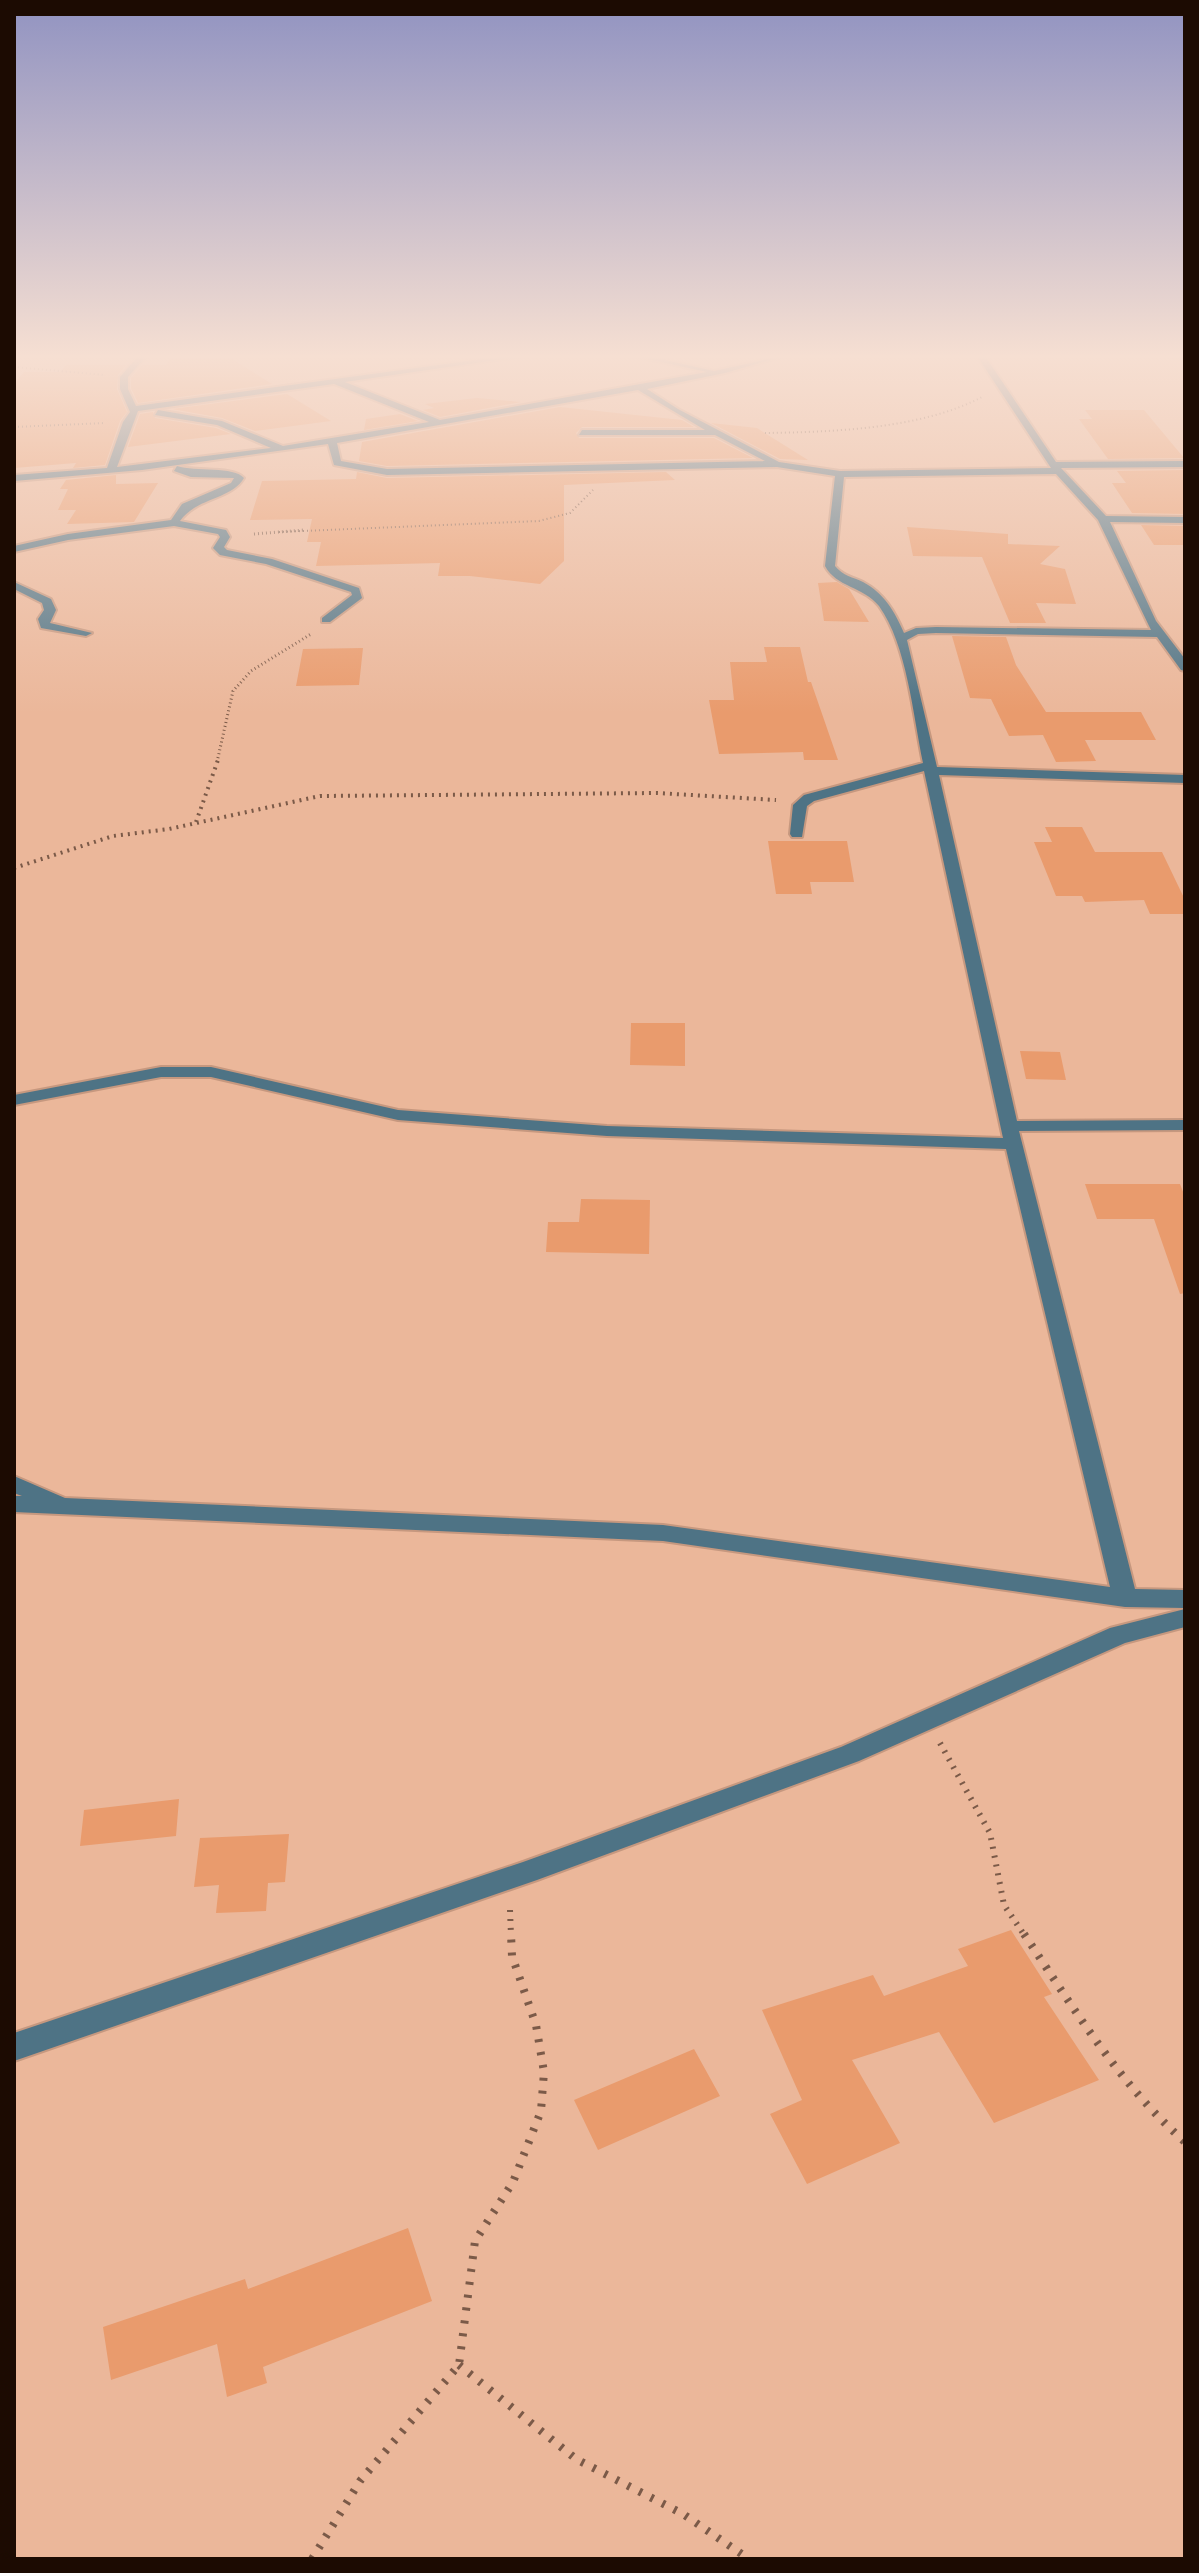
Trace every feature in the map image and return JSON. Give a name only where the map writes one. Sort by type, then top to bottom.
[{"type":"street","points":[[14,478],[74,473]]},
{"type":"street","points":[[174,523],[186,506],[235,485],[239,478],[235,474],[187,473]]},
{"type":"street","points":[[834,473],[873,473]]},
{"type":"street","points":[[1061,473],[1103,519],[1151,622],[1185,667]]},
{"type":"street","points":[[840,474],[838,512],[828,564],[834,574],[863,586],[886,606],[900,639],[1011,1135],[1125,1598]]},
{"type":"street","points":[[1103,519],[1185,520]]},
{"type":"street","points":[[14,549],[68,537],[174,523],[225,534],[218,548],[224,553],[268,561],[355,590],[358,596],[326,620]]},
{"type":"street","points":[[14,585],[47,601],[50,610],[44,619],[45,626],[86,633]]},
{"type":"street","points":[[900,639],[916,631],[936,630],[1160,634]]},
{"type":"street","points":[[797,834],[800,805],[809,798],[929,768],[1185,779]]},
{"type":"street","points":[[14,1100],[161,1072],[211,1072],[274,1084],[398,1115],[607,1131],[1011,1135],[1185,1125]]},
{"type":"street","points":[[14,1484],[66,1505]]},
{"type":"street","points":[[14,1504],[663,1533],[1125,1598],[1185,1599]]},
{"type":"street","points":[[14,2047],[527,1872],[850,1754],[1119,1635],[1185,1618]]},
{"type":"path","points":[[225,534],[539,521],[570,513],[591,495],[600,480],[596,473]]},
{"type":"path","points":[[196,823],[214,777],[233,691],[251,671],[307,638],[326,620]]},
{"type":"path","points":[[14,868],[113,836],[196,823],[320,796],[592,793],[773,800],[809,798]]},
{"type":"path","points":[[928,1720],[990,1833],[1004,1905],[1102,2049],[1158,2118],[1185,2142]]},
{"type":"path","points":[[312,2559],[360,2481],[459,2365],[475,2241],[513,2182],[541,2111],[544,2072],[536,2025],[512,1956],[509,1911],[527,1872]]},
{"type":"path","points":[[459,2365],[576,2459],[683,2514],[749,2559]]},
{"type":"building","points":[[357,473],[387,478],[667,473],[675,480],[564,485],[564,561],[540,584],[470,576],[438,576],[440,563],[316,566],[321,542],[307,542],[312,519],[250,520],[262,481],[356,479]]},
{"type":"building","points":[[1119,473],[1185,473],[1185,514],[1132,513],[1112,483],[1126,483]]},
{"type":"building","points":[[116,475],[116,484],[158,483],[134,522],[67,524],[76,510],[58,510],[68,489],[60,489],[66,480]]},
{"type":"building","points":[[1141,525],[1185,526],[1185,545],[1154,545]]},
{"type":"building","points":[[907,527],[1008,534],[1008,544],[1060,546],[1040,564],[1065,569],[1076,604],[1036,603],[1046,623],[1010,623],[982,557],[913,556]]},
{"type":"building","points":[[837,582],[849,589],[869,622],[824,621],[818,583]]},
{"type":"building","points":[[952,636],[1006,637],[1016,665],[1046,712],[1141,712],[1156,740],[1085,740],[1096,761],[1056,762],[1043,735],[1009,736],[991,699],[970,698]]},
{"type":"building","points":[[764,647],[800,647],[808,682],[811,682],[838,760],[804,760],[803,752],[719,754],[709,700],[734,700],[730,662],[767,662]]},
{"type":"building","points":[[363,648],[359,685],[296,686],[303,649]]},
{"type":"building","points":[[1045,827],[1082,827],[1095,852],[1162,852],[1185,900],[1185,914],[1150,914],[1144,900],[1085,902],[1082,896],[1056,896],[1034,842],[1052,842]]},
{"type":"building","points":[[768,841],[847,841],[854,882],[810,882],[812,894],[776,894]]},
{"type":"building","points":[[631,1023],[685,1023],[685,1066],[630,1065]]},
{"type":"building","points":[[1020,1051],[1060,1052],[1066,1080],[1026,1079]]},
{"type":"building","points":[[1085,1184],[1180,1184],[1185,1197],[1185,1293],[1180,1294],[1154,1219],[1097,1219]]},
{"type":"building","points":[[581,1199],[650,1200],[649,1254],[546,1252],[548,1222],[579,1222]]},
{"type":"building","points":[[179,1799],[176,1836],[80,1846],[84,1810]]},
{"type":"building","points":[[289,1834],[285,1882],[268,1883],[266,1911],[216,1913],[219,1885],[194,1887],[200,1838]]},
{"type":"building","points":[[1011,1930],[1052,1994],[1044,1997],[1099,2080],[994,2123],[939,2032],[852,2060],[900,2143],[807,2184],[770,2114],[802,2100],[762,2010],[873,1975],[884,1996],[968,1966],[958,1949]]},
{"type":"building","points":[[694,2049],[720,2096],[598,2150],[574,2100]]},
{"type":"building","points":[[408,2228],[432,2301],[263,2367],[267,2383],[227,2397],[217,2344],[111,2380],[103,2327],[245,2279],[248,2289]]}]
